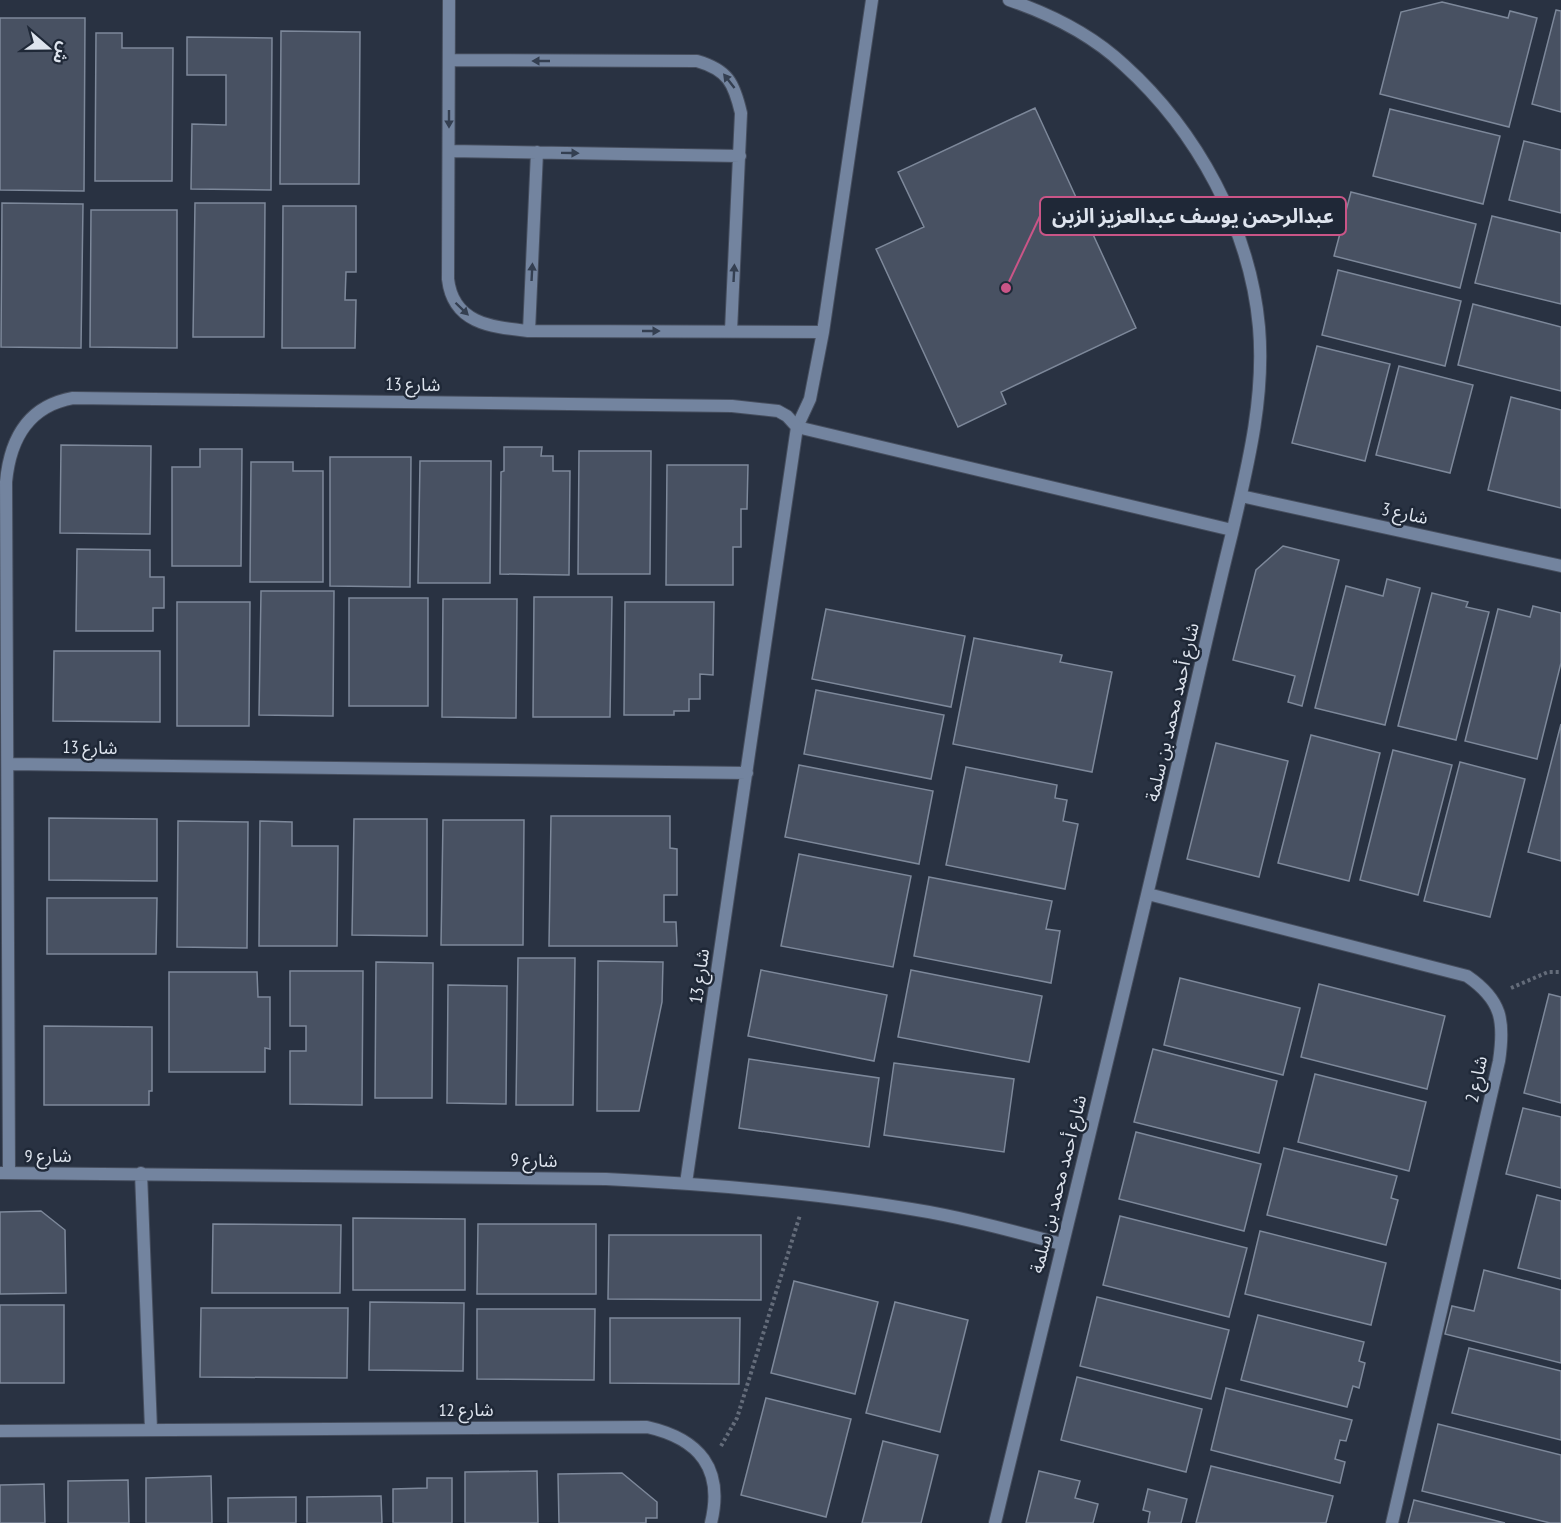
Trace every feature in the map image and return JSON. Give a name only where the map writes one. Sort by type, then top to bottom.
[{"type":"street","points":[[449,0],[450,294],[464,314],[477,321],[503,328],[529,331],[823,332]]},
{"type":"street","points":[[872,0],[823,332],[810,399],[797,427],[1232,530]]},
{"type":"street","name":"شارع أحمد محمد بن سلمة","points":[[995,1523],[1148,894],[1241,496],[1255,428],[1261,367],[1259,334],[1251,284],[1239,238],[1227,208],[1202,162],[1171,116],[1124,64],[1100,46],[1046,15],[1009,0]]},
{"type":"street","points":[[449,60],[697,61],[713,66],[733,84],[741,113],[730,331]]},
{"type":"street","points":[[449,151],[740,156]]},
{"type":"street","points":[[529,331],[537,152]]},
{"type":"street","name":"شارع 13","points":[[5,1173],[8,764],[6,482],[12,449],[24,427],[42,409],[57,401],[73,398],[732,406],[778,411],[787,416],[797,427],[686,1183]]},
{"type":"street","name":"شارع 3","points":[[1241,496],[1561,566]]},
{"type":"street","name":"شارع 13","points":[[8,764],[747,773]]},
{"type":"street","points":[[1148,894],[1450,970],[1467,976],[1491,996]]},
{"type":"street","name":"شارع 2","points":[[1392,1523],[1499,1061],[1502,1028],[1499,1012],[1491,996]]},
{"type":"street","name":"شارع 9","points":[[5,1173],[606,1179],[686,1183],[806,1195],[911,1209],[998,1227],[1062,1244]]},
{"type":"street","points":[[141,1173],[151,1429]]},
{"type":"street","name":"شارع 12","points":[[0,1431],[647,1426],[668,1432],[686,1441],[710,1468]]},
{"type":"street","points":[[710,1468],[715,1498],[711,1523]]},
{"type":"path","points":[[1491,996],[1548,972],[1561,972]]},
{"type":"path","points":[[710,1468],[737,1418],[806,1195]]},
{"type":"building","points":[[1442,2],[1508,18],[1510,11],[1537,18],[1509,127],[1380,94],[1401,12]]},
{"type":"building","points":[[1556,10],[1561,11],[1561,112],[1532,104]]},
{"type":"building","points":[[0,18],[85,18],[84,191],[0,190]]},
{"type":"building","points":[[281,31],[360,32],[359,184],[280,184]]},
{"type":"building","points":[[96,33],[122,33],[122,48],[173,48],[172,181],[95,181]]},
{"type":"building","points":[[187,37],[272,38],[271,190],[191,189],[192,124],[226,125],[226,75],[187,75]]},
{"type":"building","points":[[1035,108],[1136,328],[1001,392],[1006,404],[958,427],[876,249],[924,227],[898,172]]},
{"type":"building","points":[[1390,109],[1500,136],[1483,204],[1373,176]]},
{"type":"building","points":[[1524,141],[1561,150],[1561,213],[1509,200]]},
{"type":"building","points":[[1351,192],[1476,224],[1460,288],[1334,256]]},
{"type":"building","points":[[2,203],[83,204],[81,348],[1,347]]},
{"type":"building","points":[[195,203],[265,203],[264,337],[193,337]]},
{"type":"building","points":[[283,206],[356,206],[356,272],[346,272],[345,300],[356,300],[355,348],[282,348]]},
{"type":"building","points":[[91,210],[177,210],[177,348],[90,347]]},
{"type":"building","points":[[1492,216],[1561,233],[1561,304],[1475,283]]},
{"type":"building","points":[[1338,270],[1461,301],[1445,366],[1322,335]]},
{"type":"building","points":[[1473,304],[1561,327],[1561,391],[1458,365]]},
{"type":"building","points":[[1317,346],[1390,364],[1365,461],[1292,443]]},
{"type":"building","points":[[1399,366],[1473,385],[1450,473],[1376,455]]},
{"type":"building","points":[[1511,397],[1561,410],[1561,508],[1488,490]]},
{"type":"building","points":[[61,445],[151,446],[150,534],[60,533]]},
{"type":"building","points":[[504,447],[542,447],[541,456],[553,456],[553,471],[570,471],[569,575],[500,574],[501,472],[504,471]]},
{"type":"building","points":[[200,449],[242,449],[241,566],[172,566],[172,467],[200,467]]},
{"type":"building","points":[[579,451],[651,451],[650,574],[578,574]]},
{"type":"building","points":[[330,457],[411,457],[410,587],[330,586]]},
{"type":"building","points":[[420,461],[491,461],[490,583],[418,583]]},
{"type":"building","points":[[251,462],[293,462],[293,471],[323,471],[323,582],[250,582]]},
{"type":"building","points":[[667,465],[748,465],[747,509],[741,509],[741,547],[733,547],[733,585],[666,585]]},
{"type":"building","points":[[1283,546],[1339,560],[1302,706],[1288,702],[1295,676],[1233,660],[1256,570]]},
{"type":"building","points":[[77,549],[150,550],[150,577],[164,577],[164,608],[153,608],[153,631],[76,631]]},
{"type":"building","points":[[1387,579],[1420,588],[1385,725],[1315,708],[1346,586],[1383,596]]},
{"type":"building","points":[[261,591],[334,591],[333,716],[259,715]]},
{"type":"building","points":[[1432,593],[1468,602],[1466,607],[1489,612],[1456,740],[1398,726]]},
{"type":"building","points":[[534,597],[612,597],[610,717],[533,717]]},
{"type":"building","points":[[349,598],[428,598],[428,706],[349,706]]},
{"type":"building","points":[[443,599],[517,599],[516,718],[442,717]]},
{"type":"building","points":[[177,602],[250,602],[249,726],[177,726]]},
{"type":"building","points":[[625,602],[714,602],[713,675],[700,674],[700,699],[689,699],[689,711],[674,711],[674,715],[624,715]]},
{"type":"building","points":[[1533,606],[1561,613],[1561,663],[1537,759],[1465,741],[1498,609],[1530,617]]},
{"type":"building","points":[[826,609],[965,636],[951,707],[812,679]]},
{"type":"building","points":[[974,638],[1062,655],[1060,662],[1112,672],[1092,772],[953,744]]},
{"type":"building","points":[[54,651],[160,651],[160,722],[53,721]]},
{"type":"building","points":[[816,690],[944,715],[931,779],[804,754]]},
{"type":"building","points":[[1561,724],[1561,861],[1528,852]]},
{"type":"building","points":[[1311,735],[1380,753],[1349,881],[1278,863]]},
{"type":"building","points":[[1216,743],[1288,761],[1259,877],[1187,859]]},
{"type":"building","points":[[1393,750],[1452,765],[1418,895],[1360,880]]},
{"type":"building","points":[[1460,762],[1525,779],[1490,917],[1424,901]]},
{"type":"building","points":[[799,765],[933,791],[919,864],[785,837]]},
{"type":"building","points":[[966,767],[1057,785],[1055,798],[1067,800],[1063,821],[1078,824],[1065,889],[946,865]]},
{"type":"building","points":[[551,816],[670,816],[670,848],[677,849],[677,895],[664,895],[664,922],[676,922],[677,946],[549,946]]},
{"type":"building","points":[[49,818],[157,819],[157,881],[49,880]]},
{"type":"building","points":[[354,819],[427,819],[427,936],[352,935]]},
{"type":"building","points":[[443,820],[524,820],[523,945],[441,945]]},
{"type":"building","points":[[178,821],[248,822],[247,948],[177,947]]},
{"type":"building","points":[[260,821],[292,822],[292,846],[338,846],[337,946],[259,946]]},
{"type":"building","points":[[799,854],[911,876],[893,967],[781,946]]},
{"type":"building","points":[[929,877],[1052,901],[1046,929],[1060,931],[1051,983],[914,956]]},
{"type":"building","points":[[47,898],[157,898],[156,954],[47,954]]},
{"type":"building","points":[[518,958],[575,958],[573,1105],[516,1105]]},
{"type":"building","points":[[598,961],[663,962],[662,1002],[639,1111],[597,1111]]},
{"type":"building","points":[[376,962],[433,963],[432,1098],[375,1098]]},
{"type":"building","points":[[761,970],[887,995],[874,1061],[748,1036]]},
{"type":"building","points":[[911,970],[1042,996],[1029,1062],[898,1037]]},
{"type":"building","points":[[290,971],[363,971],[362,1105],[290,1104],[290,1051],[306,1051],[306,1026],[290,1026]]},
{"type":"building","points":[[169,972],[257,972],[258,997],[270,997],[270,1049],[265,1048],[265,1072],[169,1072]]},
{"type":"building","points":[[1180,978],[1300,1008],[1283,1075],[1164,1045]]},
{"type":"building","points":[[1319,984],[1445,1016],[1427,1089],[1301,1057]]},
{"type":"building","points":[[448,985],[507,986],[506,1104],[447,1103]]},
{"type":"building","points":[[1549,994],[1561,997],[1561,1103],[1524,1093]]},
{"type":"building","points":[[44,1026],[152,1027],[152,1091],[149,1091],[149,1105],[44,1105]]},
{"type":"building","points":[[1153,1049],[1277,1081],[1259,1153],[1134,1122]]},
{"type":"building","points":[[749,1059],[879,1078],[869,1147],[739,1128]]},
{"type":"building","points":[[894,1063],[1014,1079],[1004,1152],[884,1135]]},
{"type":"building","points":[[1315,1074],[1426,1102],[1409,1171],[1298,1142]]},
{"type":"building","points":[[1523,1108],[1561,1117],[1561,1188],[1506,1174]]},
{"type":"building","points":[[1136,1132],[1261,1164],[1244,1231],[1119,1199]]},
{"type":"building","points":[[1284,1148],[1397,1176],[1391,1198],[1398,1200],[1386,1245],[1267,1215]]},
{"type":"building","points":[[1537,1195],[1561,1201],[1561,1279],[1518,1268]]},
{"type":"building","points":[[41,1211],[65,1230],[66,1293],[0,1294],[0,1212]]},
{"type":"building","points":[[1120,1216],[1247,1248],[1229,1317],[1103,1285]]},
{"type":"building","points":[[353,1218],[465,1219],[465,1290],[353,1290]]},
{"type":"building","points":[[213,1224],[341,1225],[340,1293],[212,1293]]},
{"type":"building","points":[[478,1224],[596,1224],[596,1294],[477,1294]]},
{"type":"building","points":[[1260,1231],[1386,1263],[1371,1325],[1245,1294]]},
{"type":"building","points":[[609,1235],[761,1235],[761,1300],[608,1299]]},
{"type":"building","points":[[1484,1270],[1561,1290],[1561,1363],[1445,1334],[1452,1306],[1474,1311]]},
{"type":"building","points":[[794,1281],[878,1302],[855,1394],[771,1373]]},
{"type":"building","points":[[1097,1297],[1229,1330],[1211,1399],[1080,1366]]},
{"type":"building","points":[[370,1302],[464,1303],[463,1371],[369,1370]]},
{"type":"building","points":[[895,1302],[968,1320],[940,1432],[866,1413]]},
{"type":"building","points":[[0,1305],[64,1305],[64,1383],[0,1383]]},
{"type":"building","points":[[201,1308],[348,1308],[347,1378],[200,1377]]},
{"type":"building","points":[[477,1309],[595,1309],[594,1380],[477,1379]]},
{"type":"building","points":[[1258,1315],[1364,1342],[1359,1361],[1365,1363],[1359,1388],[1353,1386],[1347,1407],[1241,1380]]},
{"type":"building","points":[[610,1318],[740,1318],[739,1384],[610,1383]]},
{"type":"building","points":[[1469,1348],[1561,1371],[1561,1440],[1452,1413]]},
{"type":"building","points":[[1077,1377],[1202,1409],[1186,1472],[1061,1440]]},
{"type":"building","points":[[1226,1388],[1352,1420],[1346,1441],[1340,1440],[1335,1459],[1345,1462],[1340,1483],[1211,1450]]},
{"type":"building","points":[[766,1398],[851,1419],[826,1517],[741,1495]]},
{"type":"building","points":[[1438,1424],[1561,1455],[1561,1523],[1550,1523],[1422,1491]]},
{"type":"building","points":[[883,1441],[938,1455],[921,1523],[862,1523]]},
{"type":"building","points":[[1211,1466],[1333,1496],[1326,1523],[1196,1523]]},
{"type":"building","points":[[537,1471],[538,1523],[465,1523],[465,1472]]},
{"type":"building","points":[[1039,1471],[1080,1481],[1075,1498],[1098,1504],[1093,1523],[1026,1523]]},
{"type":"building","points":[[622,1473],[657,1502],[657,1518],[646,1518],[646,1523],[559,1523],[558,1474]]},
{"type":"building","points":[[211,1476],[212,1523],[146,1523],[146,1478]]},
{"type":"building","points":[[427,1478],[452,1478],[452,1523],[393,1523],[393,1489],[427,1488]]},
{"type":"building","points":[[128,1480],[129,1523],[68,1523],[68,1481]]},
{"type":"building","points":[[44,1484],[45,1523],[0,1523],[0,1485]]},
{"type":"building","points":[[1148,1489],[1187,1499],[1181,1523],[1148,1523],[1150,1512],[1143,1510]]},
{"type":"building","points":[[381,1496],[382,1523],[307,1523],[307,1497]]},
{"type":"building","points":[[296,1497],[296,1523],[228,1523],[228,1498]]},
{"type":"building","points":[[1414,1500],[1505,1523],[1408,1523]]},
{"type":"place","name":"عبدالرحمن يوسف عبدالعزيز الزبن","points":[[1006,288]]}]
